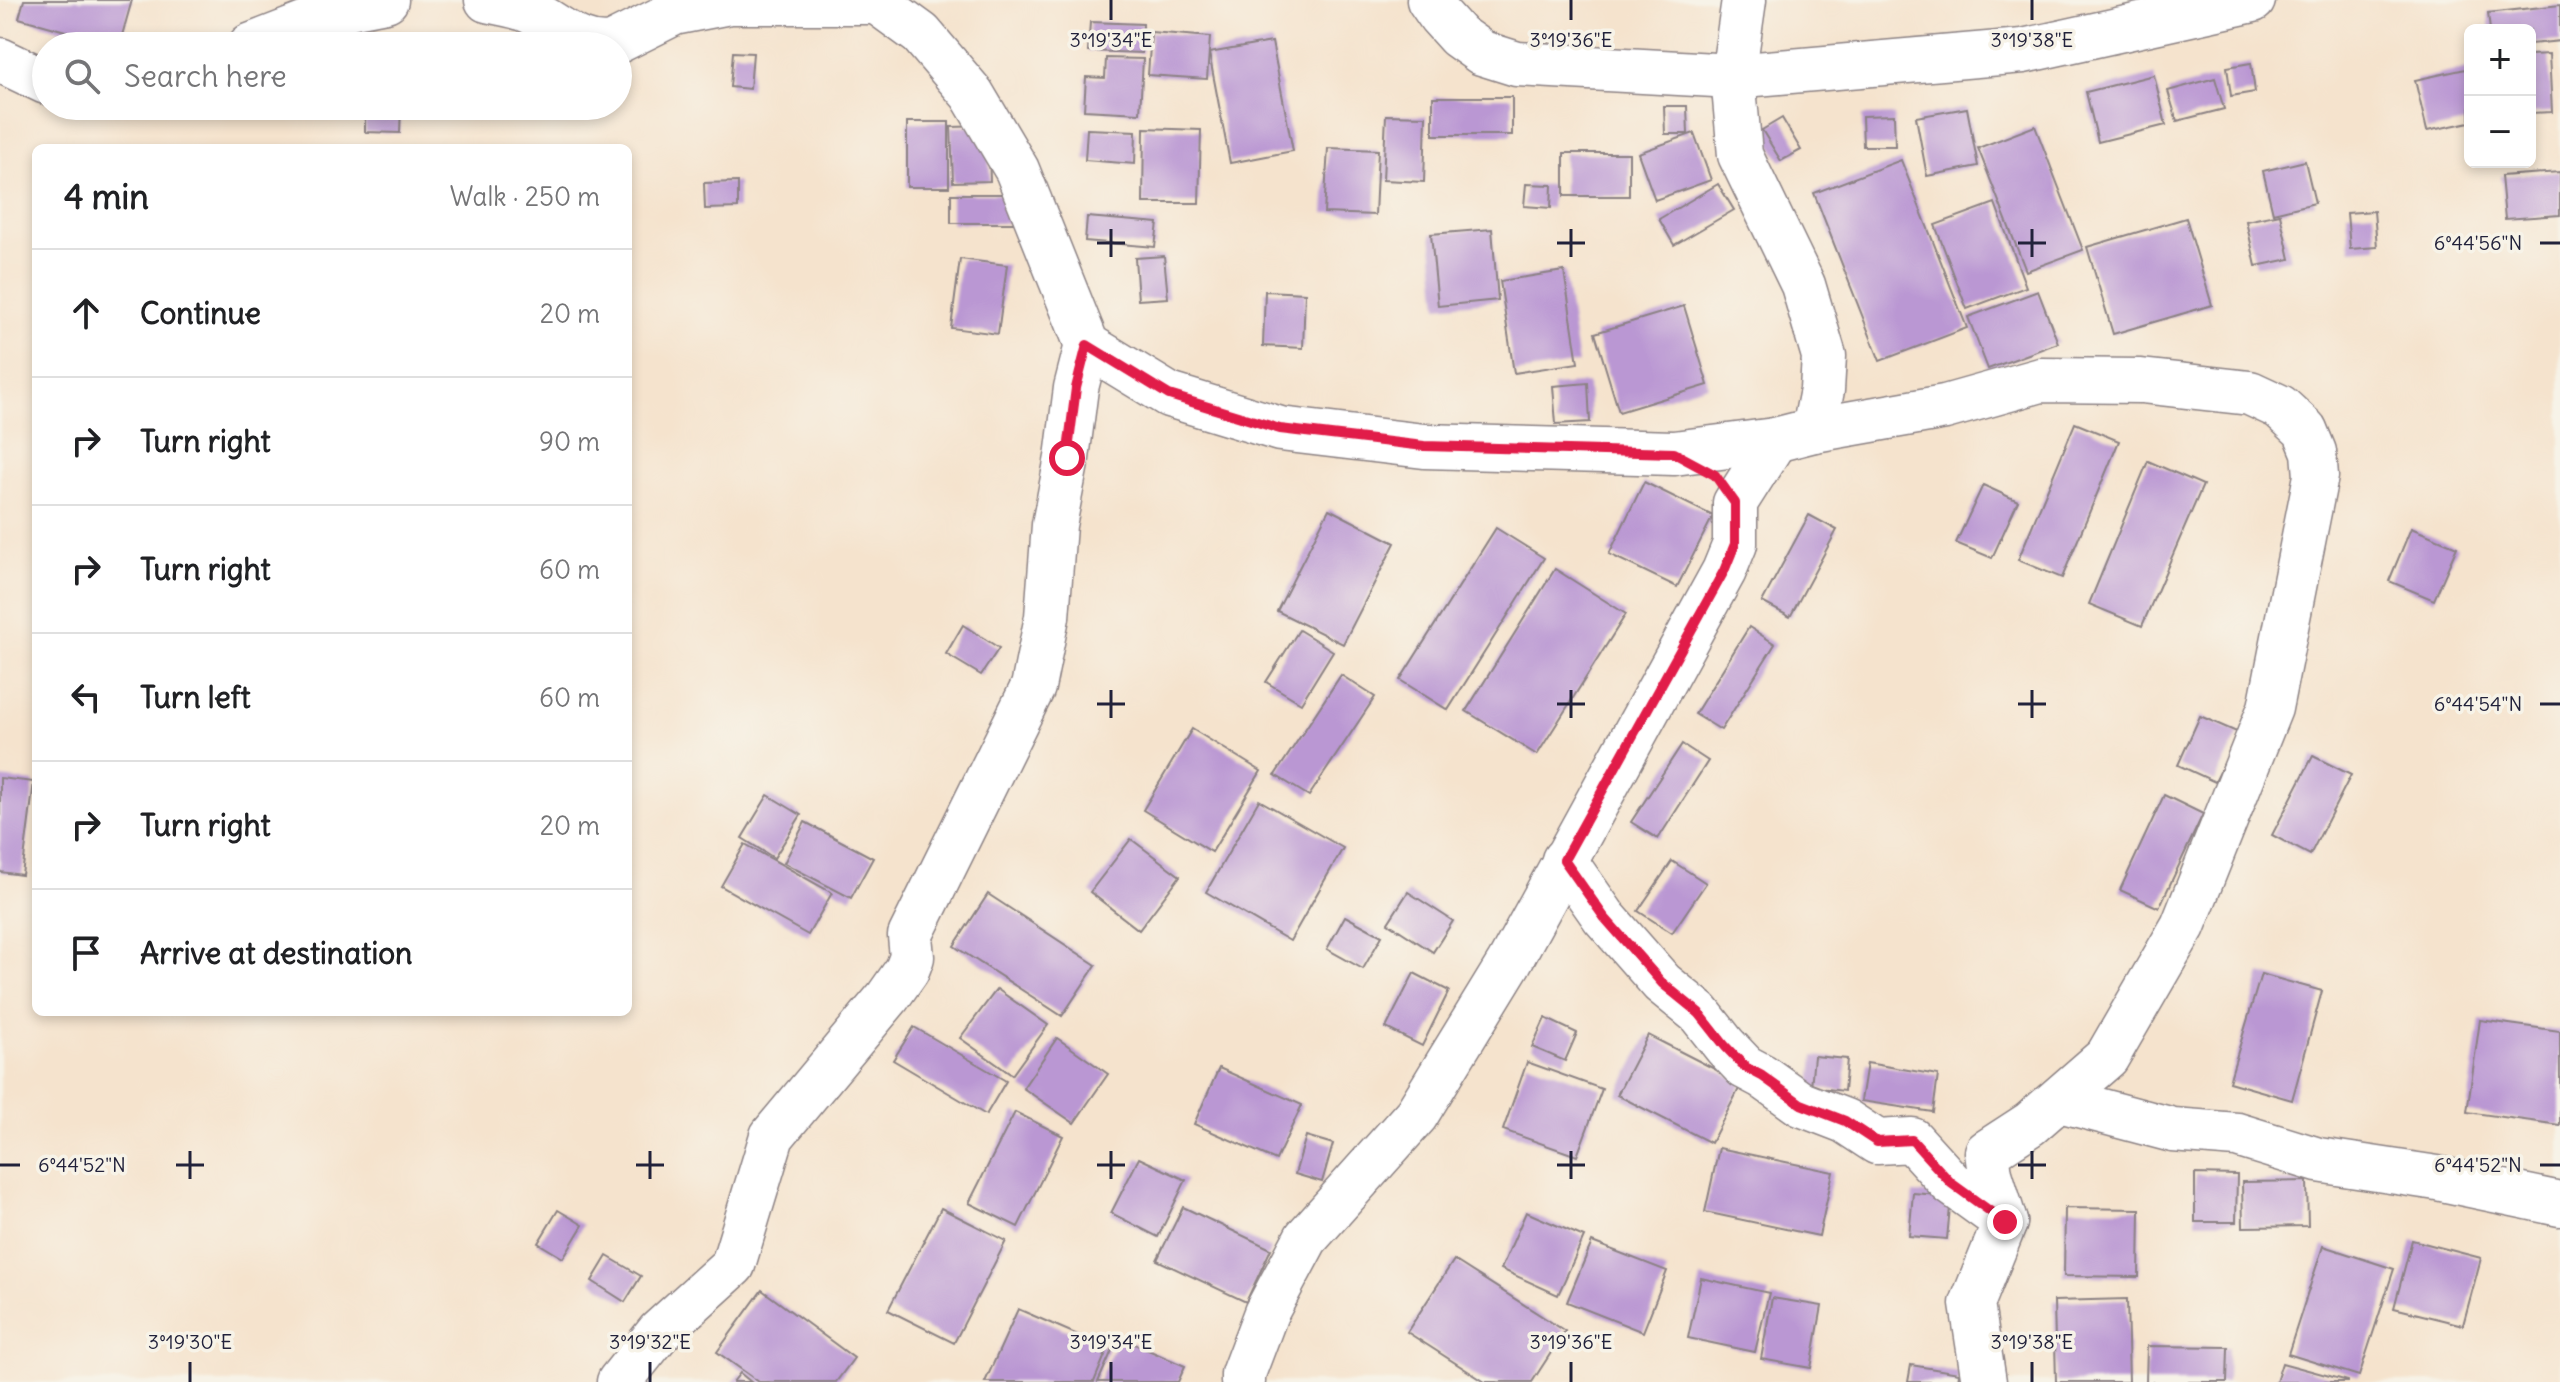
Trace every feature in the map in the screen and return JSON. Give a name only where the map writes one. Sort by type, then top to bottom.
[{"type":"street","points":[[286,32],[350,7],[386,0]]},
{"type":"street","points":[[487,0],[525,9],[566,32]]},
{"type":"street","points":[[1429,0],[1458,36],[1482,53],[1517,64],[1733,76],[2023,51],[2253,0]]},
{"type":"street","points":[[1735,503],[1795,435],[1822,390],[1824,356],[1803,285],[1740,155],[1733,76],[1744,0]]},
{"type":"street","points":[[619,1382],[659,1332],[733,1265],[772,1136],[907,970],[912,957],[910,936],[1033,687],[1047,617],[1054,525],[1076,388],[1087,345],[1017,170],[972,94],[921,34],[878,1],[730,2],[674,13],[632,34]]},
{"type":"street","points":[[0,60],[32,75]]},
{"type":"street","points":[[1087,345],[1169,395],[1280,429],[1424,446],[1674,453],[1795,435],[1945,407],[2041,380],[2141,381],[2250,393],[2280,407],[2305,430],[2314,452],[2316,476],[2270,708],[2183,926],[2107,1057],[2030,1124],[1987,1152],[1990,1174],[2005,1222],[1972,1304],[1984,1382]]},
{"type":"street","points":[[1243,1382],[1243,1374],[1266,1313],[1306,1238],[1416,1115],[1509,963],[1724,571],[1735,544],[1735,503],[1715,475],[1674,453]]},
{"type":"street","points":[[1564,860],[1604,917],[1662,983],[1699,1013],[1745,1067],[1801,1104],[1845,1121],[1877,1142],[1912,1140],[1951,1183],[2005,1222]]},
{"type":"street","points":[[2107,1057],[2128,1118]]},
{"type":"street","points":[[2060,1100],[2173,1130],[2237,1135],[2318,1160],[2437,1178],[2560,1204]]},
{"type":"building","points":[[24,0],[132,0],[123,32],[69,32],[19,18]]},
{"type":"building","points":[[2560,5],[2560,41],[2536,43],[2536,24],[2489,24],[2488,13]]},
{"type":"building","points":[[1090,22],[1143,24],[1142,53],[1088,51]]},
{"type":"building","points":[[1151,32],[1210,37],[1207,79],[1148,75]]},
{"type":"building","points":[[1272,42],[1293,151],[1230,163],[1209,53]]},
{"type":"building","points":[[733,52],[753,53],[750,89],[730,87]]},
{"type":"building","points":[[2549,54],[2552,112],[2536,113],[2536,55]]},
{"type":"building","points":[[1106,58],[1143,59],[1140,113],[1084,110],[1086,77],[1105,78]]},
{"type":"building","points":[[2251,63],[2255,92],[2231,96],[2227,67]]},
{"type":"building","points":[[2464,69],[2464,123],[2427,131],[2415,80]]},
{"type":"building","points":[[2154,75],[2166,125],[2098,142],[2086,92]]},
{"type":"building","points":[[2215,78],[2224,109],[2177,121],[2168,91]]},
{"type":"building","points":[[1433,97],[1512,97],[1512,135],[1433,135]]},
{"type":"building","points":[[1664,106],[1687,106],[1688,134],[1665,134]]},
{"type":"building","points":[[1967,108],[1978,166],[1927,176],[1916,117]]},
{"type":"building","points":[[1386,115],[1426,116],[1424,182],[1383,180]]},
{"type":"building","points":[[1894,115],[1895,146],[1863,146],[1862,116]]},
{"type":"building","points":[[1782,118],[1801,150],[1781,161],[1762,130]]},
{"type":"building","points":[[365,120],[400,120],[400,133],[365,132]]},
{"type":"building","points":[[907,122],[949,122],[949,187],[907,187]]},
{"type":"building","points":[[988,126],[990,181],[953,182],[951,127]]},
{"type":"building","points":[[2035,126],[2083,250],[2026,271],[1978,148]]},
{"type":"building","points":[[1144,128],[1201,130],[1199,203],[1143,203]]},
{"type":"building","points":[[1087,129],[1136,131],[1135,164],[1085,160]]},
{"type":"building","points":[[1694,133],[1711,180],[1655,200],[1638,153]]},
{"type":"building","points":[[1328,148],[1378,150],[1375,215],[1324,213]]},
{"type":"building","points":[[1564,153],[1629,153],[1629,196],[1564,196]]},
{"type":"building","points":[[1901,160],[1967,328],[1880,361],[1814,193]]},
{"type":"building","points":[[2305,161],[2315,203],[2273,213],[2263,171]]},
{"type":"building","points":[[2560,172],[2560,215],[2505,219],[2501,176]]},
{"type":"building","points":[[738,182],[738,208],[705,209],[704,183]]},
{"type":"building","points":[[1526,184],[1552,185],[1551,208],[1524,206]]},
{"type":"building","points":[[1718,184],[1734,210],[1674,245],[1659,219]]},
{"type":"building","points":[[951,194],[1022,194],[1022,223],[951,223]]},
{"type":"building","points":[[1995,203],[2026,287],[1967,309],[1935,225]]},
{"type":"building","points":[[2374,211],[2377,247],[2350,249],[2347,213]]},
{"type":"building","points":[[2280,214],[2290,259],[2256,266],[2246,221]]},
{"type":"building","points":[[1087,217],[1158,223],[1155,247],[1085,241]]},
{"type":"building","points":[[2186,218],[2212,305],[2113,334],[2087,247]]},
{"type":"building","points":[[1492,229],[1498,300],[1438,306],[1431,234]]},
{"type":"building","points":[[1164,256],[1168,298],[1138,300],[1135,258]]},
{"type":"building","points":[[960,259],[1007,265],[998,334],[951,328]]},
{"type":"building","points":[[1564,271],[1578,363],[1514,373],[1500,281]]},
{"type":"building","points":[[1265,291],[1305,293],[1303,348],[1263,346]]},
{"type":"building","points":[[2038,291],[2058,343],[1988,369],[1968,317]]},
{"type":"building","points":[[1684,306],[1708,385],[1619,412],[1595,333]]},
{"type":"building","points":[[1588,383],[1590,422],[1556,424],[1553,386]]},
{"type":"building","points":[[2075,423],[2119,441],[2062,578],[2018,560]]},
{"type":"building","points":[[2148,461],[2203,485],[2142,626],[2089,604]]},
{"type":"building","points":[[1644,482],[1713,516],[1677,587],[1609,554]]},
{"type":"building","points":[[1983,485],[2018,501],[1992,558],[1956,543]]},
{"type":"building","points":[[1329,509],[1395,543],[1343,644],[1277,611]]},
{"type":"building","points":[[1809,515],[1837,530],[1790,617],[1762,602]]},
{"type":"building","points":[[1496,528],[1544,558],[1448,710],[1400,680]]},
{"type":"building","points":[[2411,528],[2457,547],[2434,600],[2389,581]]},
{"type":"building","points":[[1555,569],[1626,614],[1537,755],[1466,711]]},
{"type":"building","points":[[963,625],[999,648],[981,675],[946,654]]},
{"type":"building","points":[[1749,627],[1775,644],[1721,730],[1695,714]]},
{"type":"building","points":[[1299,630],[1333,651],[1301,703],[1266,682]]},
{"type":"building","points":[[1341,675],[1375,697],[1309,796],[1275,775]]},
{"type":"building","points":[[2200,716],[2239,733],[2215,782],[2178,765]]},
{"type":"building","points":[[1192,729],[1261,771],[1212,852],[1143,810]]},
{"type":"building","points":[[1682,744],[1708,761],[1658,839],[1631,822]]},
{"type":"building","points":[[2313,756],[2351,775],[2310,855],[2272,835]]},
{"type":"building","points":[[0,778],[32,782],[22,875],[0,872]]},
{"type":"building","points":[[768,795],[801,815],[774,858],[742,838]]},
{"type":"building","points":[[2164,795],[2203,814],[2159,908],[2120,890]]},
{"type":"building","points":[[1259,800],[1343,848],[1290,941],[1206,892]]},
{"type":"building","points":[[805,822],[873,858],[851,898],[784,863]]},
{"type":"building","points":[[1131,839],[1180,876],[1139,930],[1090,892]]},
{"type":"building","points":[[745,844],[832,893],[808,935],[721,886]]},
{"type":"building","points":[[1672,861],[1706,883],[1672,933],[1638,911]]},
{"type":"building","points":[[1408,892],[1453,921],[1433,952],[1388,923]]},
{"type":"building","points":[[988,894],[1096,965],[1062,1016],[954,946]]},
{"type":"building","points":[[1345,916],[1382,936],[1363,969],[1327,949]]},
{"type":"building","points":[[1414,973],[1449,991],[1422,1046],[1386,1028]]},
{"type":"building","points":[[2261,974],[2322,991],[2292,1100],[2229,1082]]},
{"type":"building","points":[[997,989],[1048,1025],[1012,1075],[960,1038]]},
{"type":"building","points":[[1545,1018],[1577,1033],[1565,1061],[1532,1047]]},
{"type":"building","points":[[2480,1020],[2560,1031],[2560,1125],[2467,1112]]},
{"type":"building","points":[[914,1027],[1006,1081],[986,1115],[893,1060]]},
{"type":"building","points":[[1648,1035],[1742,1083],[1711,1143],[1617,1095]]},
{"type":"building","points":[[1057,1038],[1108,1074],[1074,1123],[1023,1088]]},
{"type":"building","points":[[1814,1056],[1847,1059],[1844,1091],[1811,1087]]},
{"type":"building","points":[[1527,1062],[1602,1089],[1577,1156],[1503,1130]]},
{"type":"building","points":[[1867,1063],[1938,1075],[1933,1112],[1861,1101]]},
{"type":"building","points":[[1219,1068],[1302,1105],[1276,1160],[1194,1124]]},
{"type":"building","points":[[1015,1112],[1063,1136],[1018,1227],[969,1203]]},
{"type":"building","points":[[1306,1136],[1333,1144],[1322,1182],[1295,1174]]},
{"type":"building","points":[[1719,1148],[1833,1172],[1819,1236],[1705,1212]]},
{"type":"building","points":[[1139,1158],[1186,1180],[1158,1237],[1111,1213]]},
{"type":"building","points":[[2195,1174],[2237,1175],[2236,1222],[2195,1222]]},
{"type":"building","points":[[2307,1181],[2308,1226],[2243,1227],[2242,1182]]},
{"type":"building","points":[[1913,1193],[1951,1196],[1947,1239],[1909,1236]]},
{"type":"building","points":[[1183,1207],[1271,1249],[1246,1302],[1157,1260]]},
{"type":"building","points":[[941,1208],[1006,1241],[954,1343],[888,1310]]},
{"type":"building","points":[[2065,1208],[2140,1209],[2139,1277],[2064,1276]]},
{"type":"building","points":[[558,1210],[583,1225],[563,1258],[538,1243]]},
{"type":"building","points":[[1526,1212],[1584,1237],[1558,1295],[1501,1269]]},
{"type":"building","points":[[2412,1240],[2481,1258],[2463,1325],[2394,1308]]},
{"type":"building","points":[[1592,1242],[1667,1271],[1643,1332],[1567,1302]]},
{"type":"building","points":[[2323,1246],[2394,1269],[2359,1376],[2288,1354]]},
{"type":"building","points":[[607,1256],[641,1276],[625,1302],[592,1281]]},
{"type":"building","points":[[1454,1260],[1565,1331],[1532,1382],[1485,1382],[1407,1332]]},
{"type":"building","points":[[1701,1278],[1769,1293],[1755,1352],[1688,1338]]},
{"type":"building","points":[[762,1290],[854,1358],[836,1382],[759,1382],[717,1352]]},
{"type":"building","points":[[1772,1298],[1822,1306],[1811,1368],[1761,1359]]},
{"type":"building","points":[[2127,1299],[2129,1382],[2056,1382],[2054,1301]]},
{"type":"building","points":[[1018,1309],[1108,1348],[1094,1382],[985,1382]]},
{"type":"building","points":[[1118,1337],[1185,1366],[1178,1382],[1098,1382]]},
{"type":"building","points":[[2147,1346],[2228,1347],[2227,1382],[2146,1382]]},
{"type":"building","points":[[2282,1363],[2348,1381],[2348,1382],[2276,1382]]},
{"type":"building","points":[[1911,1365],[1959,1373],[1958,1382],[1908,1382]]},
{"type":"building","points":[[740,1373],[751,1382],[733,1382]]},
{"type":"route","points":[[1067,458],[1076,388],[1087,345],[1169,395],[1280,429],[1424,446],[1674,453],[1715,475],[1735,503],[1735,544],[1724,571],[1564,860],[1604,917],[1662,983],[1699,1013],[1745,1067],[1801,1104],[1845,1121],[1877,1142],[1912,1140],[1951,1183],[2005,1222]]}]
